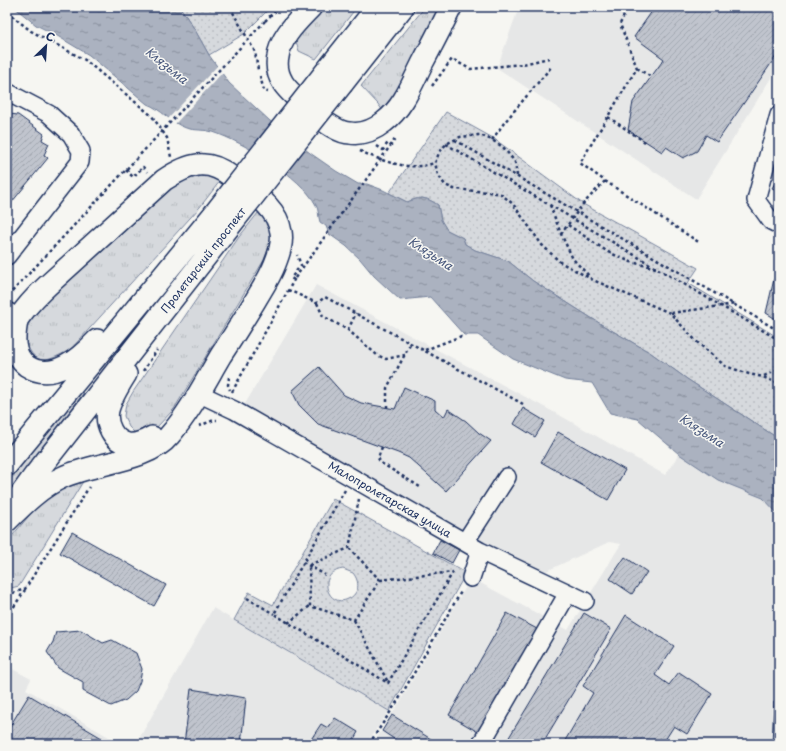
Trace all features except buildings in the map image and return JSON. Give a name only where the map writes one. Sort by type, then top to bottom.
[{"type":"main road","points":[[311,7],[292,27],[282,43],[278,57],[278,74],[287,89],[328,124],[340,131],[357,134],[375,128],[388,119],[398,108],[411,87],[452,7]]},
{"type":"main road","name":"Пролетарский проспект","points":[[335,76],[377,7]]},
{"type":"main road","name":"Пролетарский проспект","points":[[7,515],[199,249],[335,76],[403,7]]},
{"type":"main road","points":[[7,336],[12,315],[31,301],[164,180],[186,167],[199,164],[218,168],[266,204],[273,211],[278,220],[281,232],[281,246],[275,265],[262,290],[186,412],[169,436],[158,446],[144,453],[64,476],[33,495],[7,521]]},
{"type":"main road","points":[[12,315],[17,354],[22,362],[40,372],[47,372],[63,367],[84,354],[199,249]]},
{"type":"main road","points":[[186,412],[146,440],[139,443],[129,444],[122,442],[114,435],[107,418],[108,410],[121,382],[199,249]]},
{"type":"main road","name":"Пролетарский проспект","points":[[7,465],[199,249]]},
{"type":"street","points":[[7,92],[49,114],[71,134],[81,151],[80,162],[7,256]]},
{"type":"street","points":[[779,115],[756,200],[771,221],[779,225]]},
{"type":"street","name":"Малопролетарская улица","points":[[198,392],[241,414],[465,542],[476,565],[568,593],[585,601]]},
{"type":"street","points":[[465,542],[507,477]]},
{"type":"street","points":[[481,744],[568,593]]},
{"type":"path","points":[[230,7],[255,52],[260,82],[264,91],[270,93]]},
{"type":"path","points":[[7,297],[279,7]]},
{"type":"path","points":[[628,7],[620,24],[637,68],[651,77]]},
{"type":"path","points":[[7,12],[31,31],[85,60],[152,116],[167,138],[171,157]]},
{"type":"path","points":[[430,90],[452,59],[470,69],[523,64],[549,58]]},
{"type":"path","points":[[492,140],[504,123],[552,66]]},
{"type":"path","points":[[637,68],[580,163],[700,244]]},
{"type":"path","points":[[608,117],[645,142]]},
{"type":"path","points":[[517,176],[515,162],[503,147],[480,135],[460,137],[446,144],[439,153],[435,163],[438,175],[445,185],[454,189],[501,194],[513,204],[542,245],[560,262],[593,280],[670,313],[697,342],[725,366],[763,377],[779,384]]},
{"type":"path","points":[[231,394],[294,279],[398,136]]},
{"type":"path","points":[[454,140],[779,330]]},
{"type":"path","points":[[446,144],[779,340]]},
{"type":"path","points":[[360,150],[372,157],[395,164],[419,166],[435,163]]},
{"type":"path","points":[[126,170],[133,177],[143,167],[147,172]]},
{"type":"path","points":[[561,234],[577,211],[605,181]]},
{"type":"path","points":[[550,205],[561,234],[573,259],[593,280]]},
{"type":"path","points":[[568,225],[608,252],[632,262],[659,269]]},
{"type":"path","points":[[294,279],[291,278],[301,265],[296,253]]},
{"type":"path","points":[[567,266],[573,259]]},
{"type":"path","points":[[288,290],[317,302],[323,316],[348,330],[373,352],[386,359],[404,355]]},
{"type":"path","points":[[317,302],[325,297],[523,404]]},
{"type":"path","points":[[670,313],[735,304]]},
{"type":"path","points":[[348,330],[356,313]]},
{"type":"path","points":[[424,350],[464,335]]},
{"type":"path","points":[[387,408],[387,388],[411,343]]},
{"type":"path","points":[[763,377],[779,370]]},
{"type":"path","points":[[195,430],[200,426],[214,420],[222,420]]},
{"type":"path","points":[[382,447],[378,458],[381,463],[420,487]]},
{"type":"path","points":[[7,617],[91,484]]},
{"type":"path","points":[[274,614],[345,489]]},
{"type":"path","points":[[349,548],[359,498]]},
{"type":"path","points":[[309,565],[349,548]]},
{"type":"path","points":[[349,548],[380,580]]},
{"type":"path","points":[[304,562],[325,575]]},
{"type":"path","points":[[309,565],[310,606]]},
{"type":"path","points":[[369,744],[399,699],[476,565]]},
{"type":"path","points":[[380,580],[453,572],[388,682]]},
{"type":"path","points":[[354,620],[380,580]]},
{"type":"path","points":[[7,595],[26,589]]},
{"type":"path","points":[[247,598],[388,682]]},
{"type":"path","points":[[310,606],[354,620],[388,682]]},
{"type":"path","points":[[288,623],[310,606]]},
{"type":"shaded area","points":[[519,7],[779,7],[779,65],[696,199],[497,68]]},
{"type":"shaded area","points":[[316,285],[561,416],[665,475],[679,454],[718,480],[763,498],[779,515],[779,744],[373,744],[401,700],[471,578],[568,630],[621,544],[609,542],[540,574],[486,547],[242,409]]},
{"type":"shaded area","points":[[213,608],[389,711],[366,744],[136,744]]},
{"type":"shaded area","points":[[7,666],[31,679],[26,689],[121,744],[7,744]]},
{"type":"green space","points":[[180,7],[271,7],[244,34],[209,55]]},
{"type":"green space","points":[[323,7],[357,7],[316,59],[299,51],[295,38]]},
{"type":"green space","points":[[425,7],[440,7],[396,95],[383,111],[361,86]]},
{"type":"green space","points":[[446,112],[493,138],[583,204],[698,268],[688,283],[779,338],[779,439],[687,379],[651,353],[604,326],[533,281],[508,261],[475,250],[465,244],[463,238],[447,230],[441,221],[438,205],[422,198],[407,202],[389,193]]},
{"type":"green space","points":[[203,176],[212,177],[220,181],[200,207],[70,350],[50,359],[43,360],[34,356],[28,346],[24,328],[40,308],[172,188],[187,179]]},
{"type":"green space","points":[[258,213],[267,222],[271,234],[270,243],[264,260],[174,409],[156,428],[139,434],[135,433],[129,427],[124,416],[126,404],[239,237]]},
{"type":"green space","points":[[79,392],[82,392],[83,394],[7,493],[7,484]]},
{"type":"green space","points":[[87,475],[19,586],[7,589],[7,542],[43,499]]},
{"type":"green space","points":[[333,499],[466,573],[389,711],[234,620],[249,592],[273,605]],"holes":[[[343,569],[353,573],[358,583],[358,588],[355,594],[348,599],[341,601],[330,595],[327,583],[329,577],[334,572]]]},
{"type":"water","name":"Клязьма","points":[[14,7],[180,7],[209,55],[229,83],[270,121],[310,153],[358,184],[367,184],[407,202],[422,198],[438,205],[441,220],[447,230],[463,238],[465,244],[475,250],[508,261],[533,281],[604,326],[651,353],[687,379],[779,439],[779,515],[763,498],[718,480],[679,454],[638,419],[610,413],[592,383],[565,380],[513,359],[478,335],[464,335],[430,297],[400,300],[374,276],[360,259],[346,246],[329,234],[326,226],[320,222],[317,207],[308,194],[285,172],[255,152],[225,137],[210,131],[189,129],[176,123],[157,109],[147,104],[89,55],[36,25]]},
{"type":"pier","points":[[218,65],[223,72],[175,124],[168,119]]}]
